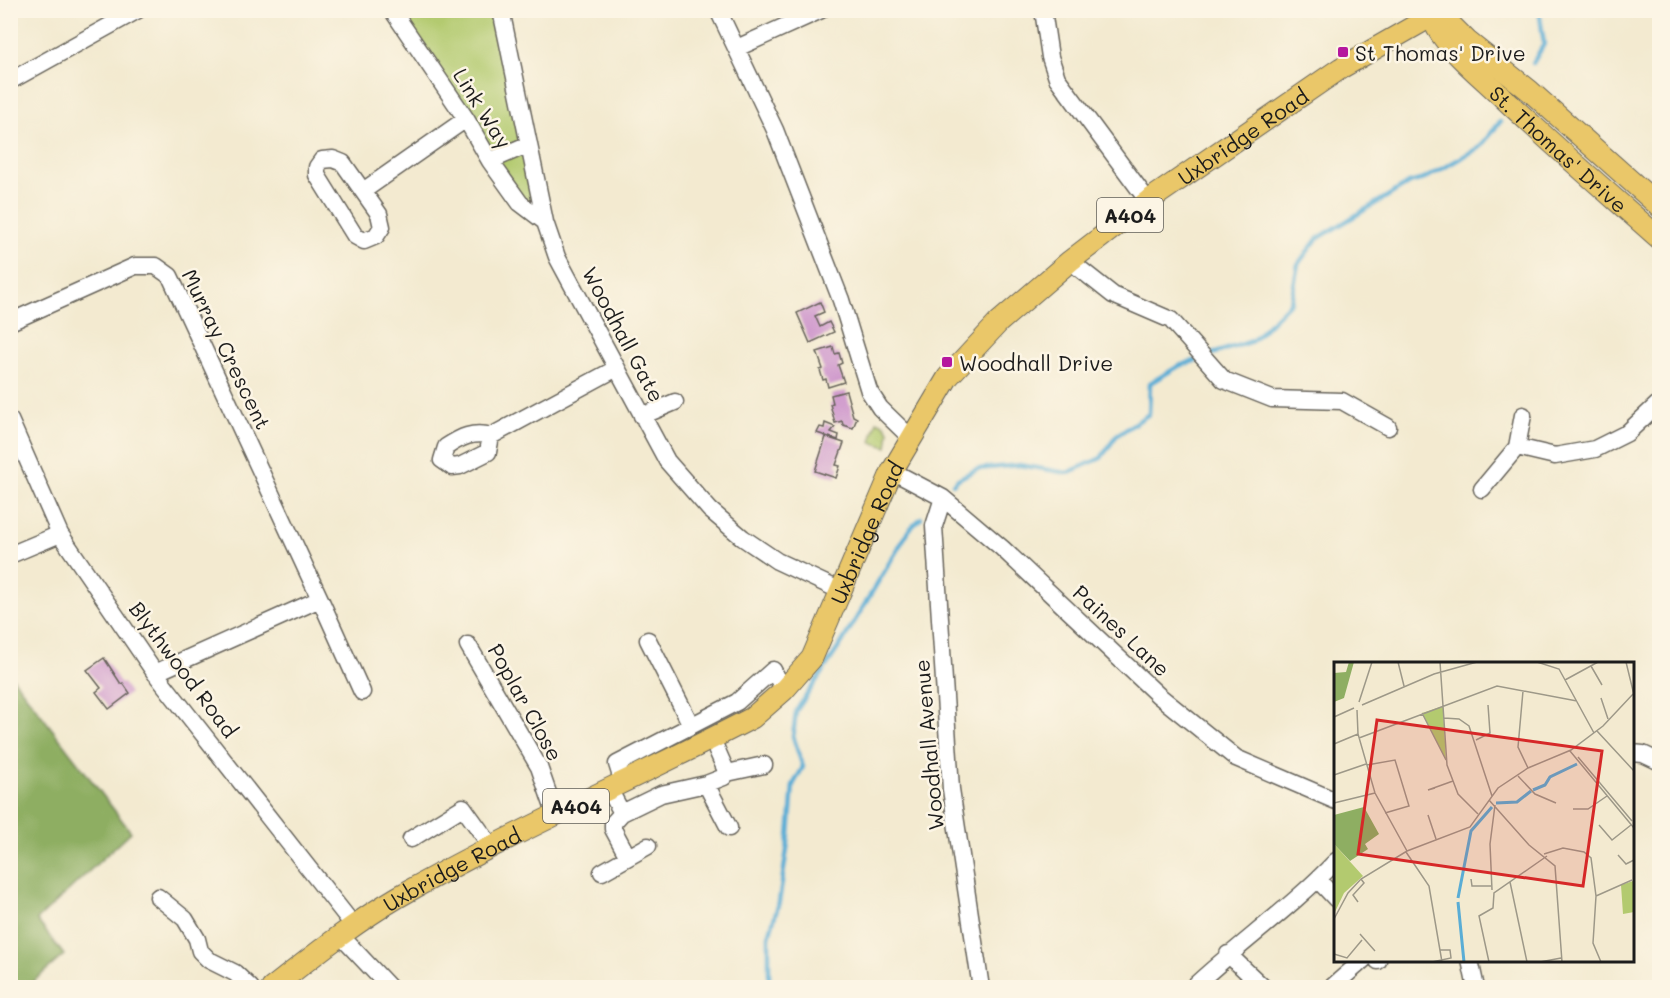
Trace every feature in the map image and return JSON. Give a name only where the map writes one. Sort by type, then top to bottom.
[{"type":"main road","name":"Uxbridge Road","points":[[272,987],[347,931],[397,898],[491,846],[753,718],[784,690],[812,658],[892,471],[948,377],[999,322],[1070,261],[1148,201],[1341,68],[1437,18]]},
{"type":"main road","name":"St. Thomas' Drive","points":[[1437,18],[1516,80],[1659,207]]},
{"type":"main road","name":"St. Thomas' Drive","points":[[1437,18],[1450,46],[1501,96],[1659,239]]},
{"type":"street","points":[[10,81],[138,10]]},
{"type":"street","name":"Link Way","points":[[392,10],[520,203],[544,222]]},
{"type":"street","name":"Woodhall Gate","points":[[501,10],[544,222],[557,257],[667,461],[710,510],[743,538],[777,561],[841,591]]},
{"type":"street","points":[[718,10],[780,141],[841,300],[869,391],[880,408],[911,438]]},
{"type":"street","points":[[736,48],[821,10]]},
{"type":"street","points":[[1043,10],[1050,57],[1057,78],[1148,201]]},
{"type":"street","points":[[1501,96],[1516,80]]},
{"type":"street","points":[[363,191],[466,119]]},
{"type":"street","points":[[490,161],[529,144]]},
{"type":"street","points":[[333,159],[343,163],[363,191],[379,214],[382,227],[376,236],[364,242],[355,236],[317,176],[322,160],[333,159]]},
{"type":"street","points":[[1070,261],[1113,296],[1171,320],[1224,380],[1272,399],[1342,401],[1388,427]]},
{"type":"street","name":"Murray Crescent","points":[[10,322],[135,266],[156,266],[170,276],[362,692]]},
{"type":"street","points":[[491,436],[617,368]]},
{"type":"street","points":[[642,416],[675,402]]},
{"type":"street","points":[[1517,447],[1555,456],[1595,449],[1627,433],[1659,402]]},
{"type":"street","points":[[1482,489],[1517,447],[1522,415]]},
{"type":"street","name":"Blythwood Road","points":[[10,420],[60,534],[155,673],[390,987]]},
{"type":"street","name":"Paines Lane","points":[[892,471],[943,498],[1004,550],[1158,695],[1236,758],[1334,801]]},
{"type":"street","name":"Woodhall Avenue","points":[[943,498],[934,526],[951,789],[981,987]]},
{"type":"street","points":[[10,555],[60,534]]},
{"type":"street","points":[[155,673],[320,599]]},
{"type":"street","points":[[648,640],[691,725]]},
{"type":"street","name":"Poplar Close","points":[[468,645],[539,766],[556,816]]},
{"type":"street","points":[[622,813],[616,786],[616,764],[737,702],[773,670],[784,690]]},
{"type":"street","points":[[712,739],[727,773]]},
{"type":"street","points":[[1634,753],[1643,754],[1659,762]]},
{"type":"street","points":[[628,857],[613,829],[613,823],[622,813],[661,795],[706,784],[724,777],[727,773],[764,765]]},
{"type":"street","points":[[706,784],[729,828]]},
{"type":"street","points":[[411,839],[463,807],[491,846]]},
{"type":"street","points":[[602,872],[648,846]]},
{"type":"street","points":[[1192,987],[1228,954],[1318,880],[1334,862]]},
{"type":"street","points":[[1318,880],[1334,899]]},
{"type":"street","points":[[158,897],[185,919],[204,956],[235,973],[250,987]]},
{"type":"street","points":[[1228,954],[1264,987]]},
{"type":"street","points":[[1330,987],[1361,962]]},
{"type":"street","points":[[1470,962],[1476,987]]},
{"type":"green space","points":[[392,11],[501,11],[545,222],[520,203]]},
{"type":"green space","points":[[877,421],[884,424],[889,431],[887,447],[871,442]]},
{"type":"green space","points":[[10,674],[131,832],[37,920],[64,955],[27,987],[11,987]]},
{"type":"building","points":[[820,302],[824,312],[815,316],[820,327],[829,322],[834,332],[810,343],[797,313]]},
{"type":"building","points":[[833,347],[835,354],[839,353],[842,363],[838,365],[844,382],[828,387],[826,379],[823,380],[820,370],[823,369],[817,352]]},
{"type":"building","points":[[846,391],[853,416],[857,418],[853,428],[843,425],[842,421],[835,423],[830,404],[833,403],[831,395]]},
{"type":"building","points":[[825,423],[835,427],[831,432],[839,435],[838,440],[817,433],[820,427],[824,428]]},
{"type":"building","points":[[826,437],[844,443],[836,465],[840,466],[836,478],[815,471]]},
{"type":"building","points":[[104,658],[121,684],[123,683],[130,693],[109,709],[96,692],[101,688],[87,670]]},
{"type":"waterway","points":[[1533,63],[1544,44],[1539,10]]},
{"type":"waterway","points":[[1209,355],[1252,341],[1291,302],[1298,264],[1317,239],[1409,183],[1424,179],[1480,147],[1500,122]]},
{"type":"waterway","points":[[953,484],[977,469],[1020,465],[1067,473],[1101,458],[1117,435],[1149,414],[1150,383],[1179,366],[1200,359]]},
{"type":"waterway","points":[[769,988],[769,936],[779,902],[789,836],[793,785],[803,767],[793,736],[796,711],[841,644],[909,530],[921,518]]},
{"type":"place","name":"St Thomas' Drive","points":[[1343,52]]},
{"type":"place","name":"Woodhall Drive","points":[[947,362]]}]
